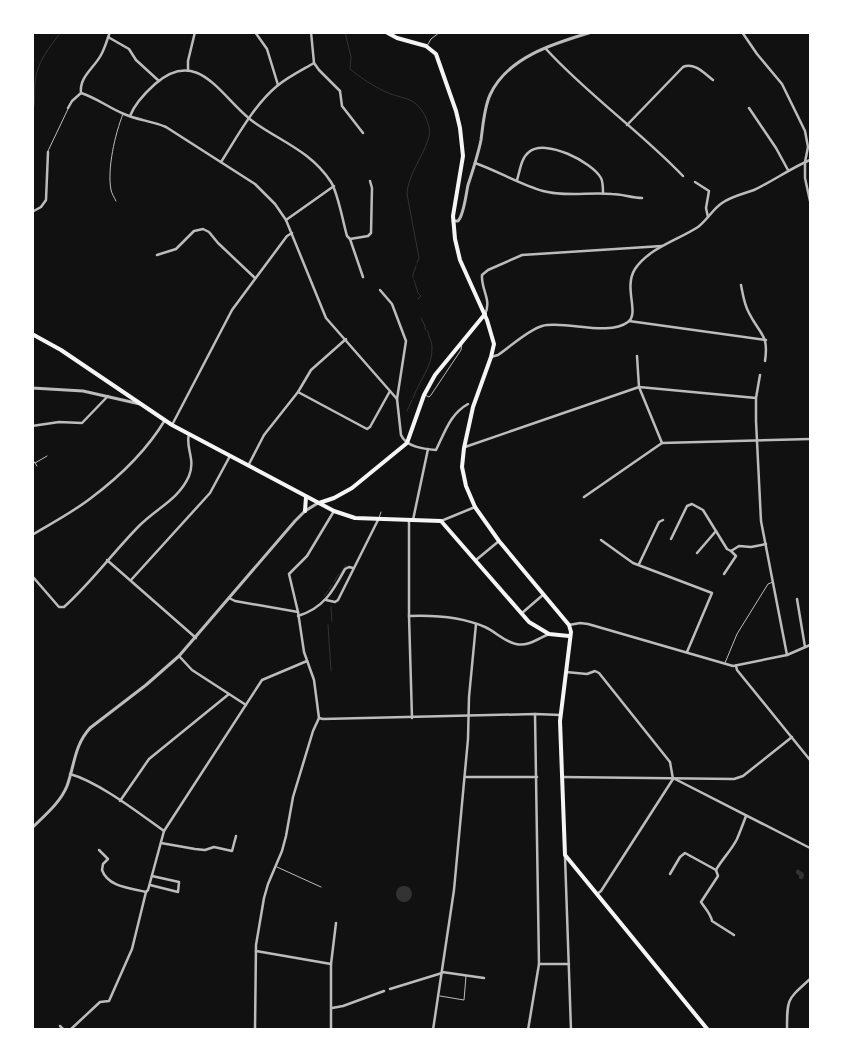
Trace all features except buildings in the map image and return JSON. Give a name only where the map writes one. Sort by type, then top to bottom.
[{"type":"main road","points":[[386,32],[397,38],[426,46],[434,52],[439,61],[456,111],[462,144],[462,164],[453,221],[455,239],[460,260],[485,314],[494,341],[491,358],[473,407],[464,448],[462,463],[464,478],[474,508],[569,625],[571,632],[569,636],[561,716],[565,854],[708,1030]]},
{"type":"main road","points":[[319,503],[352,488],[407,442],[424,395],[442,364],[485,314]]},
{"type":"main road","points":[[32,334],[61,350],[165,420],[334,511],[353,518],[441,521],[520,614],[549,634],[569,636]]},
{"type":"main road","points":[[305,511],[306,497]]},
{"type":"street","points":[[68,108],[72,101],[81,93],[81,84],[101,56],[110,32]]},
{"type":"street","points":[[188,70],[194,32]]},
{"type":"street","points":[[255,32],[267,48],[278,85]]},
{"type":"street","points":[[311,32],[314,63],[340,91],[342,106],[363,133]]},
{"type":"street","points":[[453,221],[458,221],[462,217],[488,100],[494,86],[501,77],[530,56],[592,32]]},
{"type":"street","points":[[742,32],[786,90],[807,139],[805,178],[810,201]]},
{"type":"street","points":[[108,37],[130,49],[136,60],[159,81]]},
{"type":"street","points":[[546,49],[565,70],[662,155],[683,176]]},
{"type":"street","points":[[221,162],[249,119],[278,85],[314,63]]},
{"type":"street","points":[[627,125],[683,67],[687,65],[697,67],[714,80]]},
{"type":"street","points":[[130,116],[132,110],[144,94],[159,81],[176,72],[188,70],[197,72],[216,84],[249,119],[301,150],[334,186],[347,236],[350,239],[363,277]]},
{"type":"street","points":[[81,93],[94,97],[123,114],[152,121],[166,127],[255,184],[275,204],[286,220],[326,318],[397,399]]},
{"type":"street","points":[[749,108],[776,148],[788,170]]},
{"type":"street","points":[[517,180],[528,152],[537,148],[548,147],[576,159],[595,171],[601,178],[602,193]]},
{"type":"street","points":[[32,212],[41,207],[46,200],[48,152]]},
{"type":"street","points":[[491,358],[541,326],[612,327],[629,321],[633,314],[629,289],[631,276],[642,260],[698,226],[723,202],[755,189],[810,160]]},
{"type":"street","points":[[475,163],[547,192],[568,194],[602,193],[642,198]]},
{"type":"street","points":[[350,239],[368,236],[372,233],[372,188],[370,181]]},
{"type":"street","points":[[695,182],[709,191],[706,210],[708,217]]},
{"type":"street","points":[[286,220],[334,186]]},
{"type":"street","points":[[157,254],[176,249],[194,231],[203,229],[209,232],[254,278]]},
{"type":"street","points":[[172,424],[232,310],[254,278],[287,236],[292,233]]},
{"type":"street","points":[[485,314],[488,303],[482,283],[482,275],[492,268],[522,255],[664,246]]},
{"type":"street","points":[[741,286],[749,314],[766,340],[765,361]]},
{"type":"street","points":[[380,290],[392,304],[406,341],[397,399],[402,440],[412,446],[436,450],[448,423],[468,404]]},
{"type":"street","points":[[629,321],[766,340]]},
{"type":"street","points":[[248,466],[264,435],[298,392],[311,370],[346,339]]},
{"type":"street","points":[[637,356],[639,387],[662,443]]},
{"type":"street","points":[[760,375],[756,398],[762,521],[787,655]]},
{"type":"street","points":[[464,448],[639,387],[756,398]]},
{"type":"street","points":[[32,388],[83,391],[141,404]]},
{"type":"street","points":[[298,392],[367,428],[390,390]]},
{"type":"street","points":[[32,426],[59,422],[82,424],[108,396]]},
{"type":"street","points":[[32,535],[91,498],[122,472],[159,431],[165,420]]},
{"type":"street","points":[[32,574],[59,607],[64,607],[141,524],[171,500],[186,481],[192,465],[188,441],[189,434]]},
{"type":"street","points":[[584,497],[662,443],[810,439]]},
{"type":"street","points":[[412,718],[409,616],[411,520],[428,449]]},
{"type":"street","points":[[131,580],[210,493],[230,456]]},
{"type":"street","points":[[32,828],[62,795],[76,753],[90,728],[179,656],[305,511],[319,503]]},
{"type":"street","points":[[671,539],[687,506],[692,504],[703,510],[727,549],[736,556],[724,574]]},
{"type":"street","points":[[441,521],[474,508]]},
{"type":"street","points":[[255,1030],[256,951],[264,898],[286,836],[292,797],[319,718],[314,680],[301,640],[298,614],[289,574],[307,556],[334,511]]},
{"type":"street","points":[[326,600],[335,602],[340,596],[378,520]]},
{"type":"street","points":[[638,565],[660,522],[663,520]]},
{"type":"street","points":[[697,554],[716,531]]},
{"type":"street","points":[[601,540],[638,565],[712,593],[687,652]]},
{"type":"street","points":[[475,561],[499,541]]},
{"type":"street","points":[[731,551],[739,546],[751,547],[766,544]]},
{"type":"street","points":[[107,560],[196,638]]},
{"type":"street","points":[[229,598],[235,601],[298,614],[311,611],[326,600],[345,569],[353,568]]},
{"type":"street","points":[[520,614],[544,594]]},
{"type":"street","points":[[796,599],[805,647]]},
{"type":"street","points":[[409,616],[432,615],[476,624],[516,644],[536,641],[549,634]]},
{"type":"street","points":[[569,625],[580,622],[734,666],[787,655],[810,645]]},
{"type":"street","points":[[434,1030],[454,890],[465,778],[476,624]]},
{"type":"street","points":[[179,656],[192,670],[246,705]]},
{"type":"street","points":[[70,1030],[100,1002],[109,1001],[132,949],[164,831],[262,680],[307,661]]},
{"type":"street","points":[[734,666],[810,760]]},
{"type":"street","points":[[566,672],[586,674],[595,671],[599,672],[670,762],[673,778],[626,853],[601,891],[597,894]]},
{"type":"street","points":[[120,801],[149,759],[230,694]]},
{"type":"street","points":[[319,718],[469,717],[535,714],[561,716]]},
{"type":"street","points":[[528,1030],[539,964],[535,714]]},
{"type":"street","points":[[562,777],[739,778],[792,737]]},
{"type":"street","points":[[70,774],[84,778],[164,831]]},
{"type":"street","points":[[465,778],[537,777]]},
{"type":"street","points":[[673,778],[810,848]]},
{"type":"street","points":[[716,870],[723,857],[728,854],[736,841],[746,816]]},
{"type":"street","points":[[161,842],[195,849],[206,850],[214,847],[232,851],[236,836]]},
{"type":"street","points":[[100,850],[108,859],[103,864],[102,870],[110,880],[115,884],[146,892]]},
{"type":"street","points":[[670,874],[680,856],[685,853],[716,870],[718,876],[701,902],[706,911],[711,915],[712,921],[734,935]]},
{"type":"street","points":[[565,854],[571,1030]]},
{"type":"street","points":[[149,885],[178,892],[179,882],[152,876]]},
{"type":"street","points":[[331,1030],[330,964],[336,923]]},
{"type":"street","points":[[256,951],[330,964]]},
{"type":"street","points":[[539,964],[570,964]]},
{"type":"street","points":[[390,989],[442,973],[484,978]]},
{"type":"street","points":[[787,1030],[788,1003],[791,997],[810,979]]},
{"type":"street","points":[[332,1008],[343,1006],[384,991]]},
{"type":"street","points":[[60,1026],[64,1030]]},
{"type":"lane","points":[[426,46],[440,32]]},
{"type":"lane","points":[[48,152],[68,108]]},
{"type":"lane","points":[[116,201],[111,191],[111,168],[115,141],[123,114]]},
{"type":"lane","points":[[424,395],[429,397],[431,395],[461,350],[461,342]]},
{"type":"lane","points":[[32,459],[36,465],[47,456]]},
{"type":"lane","points":[[378,520],[382,512]]},
{"type":"lane","points":[[725,663],[737,634],[768,584],[774,582]]},
{"type":"lane","points":[[276,867],[321,887]]},
{"type":"lane","points":[[439,996],[464,1000],[466,975]]},
{"type":"shaded area","points":[[404,886],[410,888],[412,894],[410,900],[404,902],[398,900],[396,894],[398,888]]},
{"type":"waterway","points":[[32,114],[38,68],[61,32]]},
{"type":"waterway","points":[[345,32],[351,57],[350,69],[381,90],[414,102],[422,111],[428,124],[428,140],[410,180],[407,194],[419,258],[417,263]]},
{"type":"waterway","points":[[413,278],[416,266]]},
{"type":"waterway","points":[[414,280],[418,293],[421,296],[418,299]]},
{"type":"waterway","points":[[413,398],[432,354],[432,344],[421,318]]},
{"type":"waterway","points":[[407,411],[412,400]]},
{"type":"waterway","points":[[341,573],[346,565]]},
{"type":"waterway","points":[[334,582],[339,574]]},
{"type":"waterway","points":[[329,589],[332,585]]},
{"type":"waterway","points":[[324,596],[328,591]]},
{"type":"waterway","points":[[331,607],[332,621]]},
{"type":"waterway","points":[[328,625],[331,671]]},
{"type":"waterway","points":[[798,872],[802,875],[801,877]]}]
